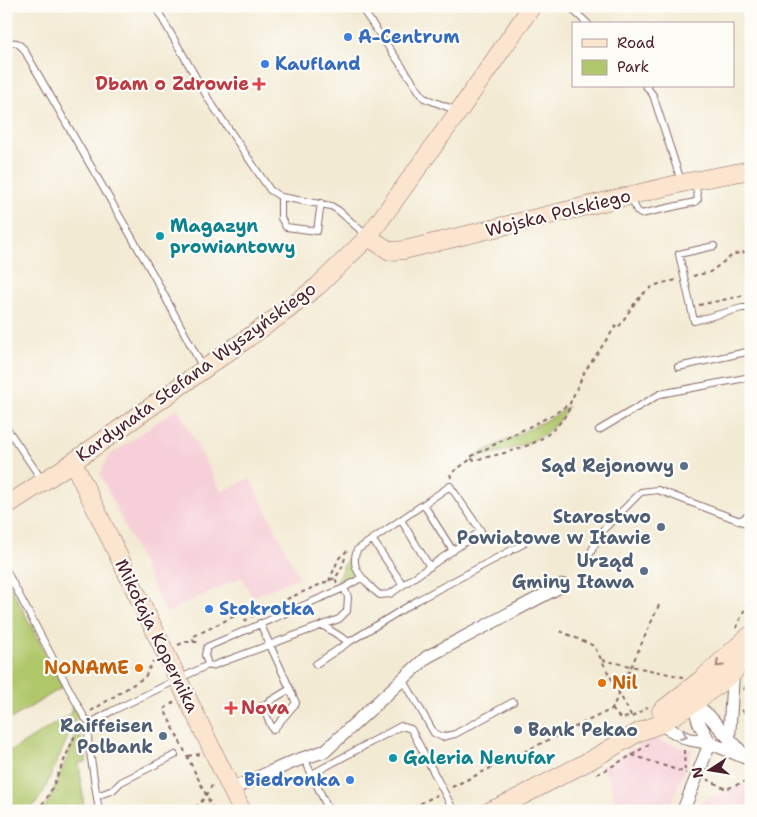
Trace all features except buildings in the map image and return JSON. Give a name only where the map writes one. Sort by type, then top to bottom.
[{"type":"street","name":"Kardynała Stefana Wyszyńskiego","points":[[6,506],[204,369],[286,311],[319,285],[368,237],[532,6]]},
{"type":"street","name":"Wojska Polskiego","points":[[368,237],[390,251],[404,250],[688,182],[751,170]]},
{"type":"street","name":"Mikołaja Kopernika","points":[[72,462],[242,811]]},
{"type":"street","points":[[232,789],[325,751],[427,657],[563,585]]},
{"type":"street","points":[[729,739],[733,673],[748,648],[746,634]]},
{"type":"street","points":[[490,811],[589,761],[646,728],[654,716],[687,693],[746,634]]},
{"type":"street","points":[[687,693],[733,673]]},
{"type":"street","points":[[687,693],[749,760]]},
{"type":"street","points":[[687,693],[698,723],[710,743]]},
{"type":"street","points":[[646,728],[710,743],[749,760]]},
{"type":"street","points":[[683,811],[691,773],[710,743]]},
{"type":"lane","points":[[155,6],[209,100],[270,190],[281,197],[321,203],[338,210],[368,237]]},
{"type":"lane","points":[[360,6],[424,98],[459,111]]},
{"type":"lane","points":[[569,6],[586,22]]},
{"type":"lane","points":[[6,42],[17,43],[23,48],[154,276],[204,369]]},
{"type":"lane","points":[[648,88],[653,95],[688,182]]},
{"type":"lane","points":[[281,197],[281,218],[286,227],[317,231],[321,203]]},
{"type":"lane","points":[[714,246],[679,254],[694,321],[742,308],[751,308]]},
{"type":"lane","points":[[678,366],[751,351]]},
{"type":"lane","points":[[600,430],[660,394],[751,378]]},
{"type":"lane","points":[[6,427],[42,481]]},
{"type":"lane","points":[[450,486],[481,531],[390,594],[380,595],[361,578],[354,558],[357,550],[424,505],[450,486]]},
{"type":"lane","points":[[590,554],[601,532],[641,492],[658,490],[751,525]]},
{"type":"lane","points":[[424,505],[453,551]]},
{"type":"lane","points":[[739,521],[751,514]]},
{"type":"lane","points":[[401,520],[430,566]]},
{"type":"lane","points":[[372,539],[403,585]]},
{"type":"lane","points":[[316,664],[348,642],[418,600],[523,544]]},
{"type":"lane","points":[[6,570],[84,717],[88,721],[94,721]]},
{"type":"lane","points":[[208,665],[204,656],[207,648],[260,623],[342,589],[361,578]]},
{"type":"lane","points":[[99,811],[88,739],[90,726],[94,721],[208,665],[212,666],[339,619],[347,611],[348,597],[342,589]]},
{"type":"lane","points":[[260,623],[269,645],[290,689],[296,703],[273,730],[262,706],[290,689]]},
{"type":"lane","points":[[322,625],[348,642]]},
{"type":"lane","points":[[403,679],[434,733],[442,737],[455,734],[513,702]]},
{"type":"lane","points":[[312,774],[401,726],[411,729],[454,811]]},
{"type":"lane","points":[[97,796],[113,790],[122,782],[174,755]]},
{"type":"lane","points":[[304,758],[329,811]]},
{"type":"path","points":[[688,277],[710,272],[734,254],[751,250]]},
{"type":"path","points":[[471,459],[475,460],[520,449],[536,442],[557,427],[570,407],[570,403],[593,359],[616,326],[618,328],[641,297],[652,287],[681,279]]},
{"type":"path","points":[[691,307],[751,294]]},
{"type":"path","points":[[462,465],[476,454],[560,411],[570,403]]},
{"type":"path","points":[[176,646],[186,642],[194,642],[192,637],[249,609],[261,606],[264,609],[329,581],[335,578],[341,570],[346,553],[339,558],[329,581]]},
{"type":"path","points":[[335,578],[342,589]]},
{"type":"path","points":[[746,634],[751,596]]},
{"type":"path","points":[[406,811],[612,709],[659,605]]},
{"type":"path","points":[[249,609],[252,615]]},
{"type":"path","points":[[205,630],[208,636]]},
{"type":"path","points":[[560,631],[594,646],[619,694],[646,728]]},
{"type":"path","points":[[602,660],[688,678],[687,693]]},
{"type":"path","points":[[175,701],[164,709],[214,811]]},
{"type":"path","points":[[738,705],[751,719]]},
{"type":"path","points":[[593,774],[600,773],[632,755],[646,728],[648,706]]},
{"type":"path","points":[[612,709],[620,718],[646,728]]},
{"type":"path","points":[[684,747],[691,773]]},
{"type":"path","points":[[188,756],[201,754]]},
{"type":"path","points":[[632,755],[691,773],[726,789],[751,778]]},
{"type":"path","points":[[188,811],[200,804],[214,782]]},
{"type":"shaded area","points":[[178,408],[221,492],[250,478],[299,577],[252,597],[242,577],[166,613],[100,474],[110,455]]},
{"type":"shaded area","points":[[653,739],[693,750],[668,811],[616,811],[612,786],[601,766]]},
{"type":"shaded area","points":[[751,780],[751,811],[700,811],[703,801]]},
{"type":"green space","points":[[568,406],[551,428],[540,436],[516,447],[476,458],[475,456],[558,414]]},
{"type":"green space","points":[[363,540],[365,542],[356,548],[352,554],[351,576],[339,584],[338,578],[346,561],[353,550]]},
{"type":"green space","points":[[6,578],[63,687],[6,722]]},
{"type":"green space","points":[[71,706],[74,706],[78,714],[43,793],[30,811],[7,811],[6,744],[11,751],[72,713]]},
{"type":"green space","points":[[81,724],[81,745],[87,760],[86,762],[79,763],[84,807],[92,806],[93,811],[42,811],[51,796]]},
{"type":"place","name":"A-Centrum","points":[[348,37]]},
{"type":"place","name":"Kaufland","points":[[265,64]]},
{"type":"place","name":"Dbam o Zdrowie","points":[[259,84]]},
{"type":"place","name":"Magazyn prowiantowy","points":[[160,236]]},
{"type":"place","name":"Sąd Rejonowy","points":[[684,466]]},
{"type":"place","name":"Starostwo Powiatowe w Iławie","points":[[661,527]]},
{"type":"place","name":"Urząd Gminy Iława","points":[[644,571]]},
{"type":"place","name":"Stokrotka","points":[[209,609]]},
{"type":"place","name":"NONAME","points":[[139,668]]},
{"type":"place","name":"Nil","points":[[602,683]]},
{"type":"place","name":"Nova","points":[[231,708]]},
{"type":"place","name":"Bank Pekao","points":[[518,730]]},
{"type":"place","name":"Raiffeisen Polbank","points":[[163,736]]},
{"type":"place","name":"Galeria Nenufar","points":[[393,758]]},
{"type":"place","name":"Biedronka","points":[[350,780]]}]
